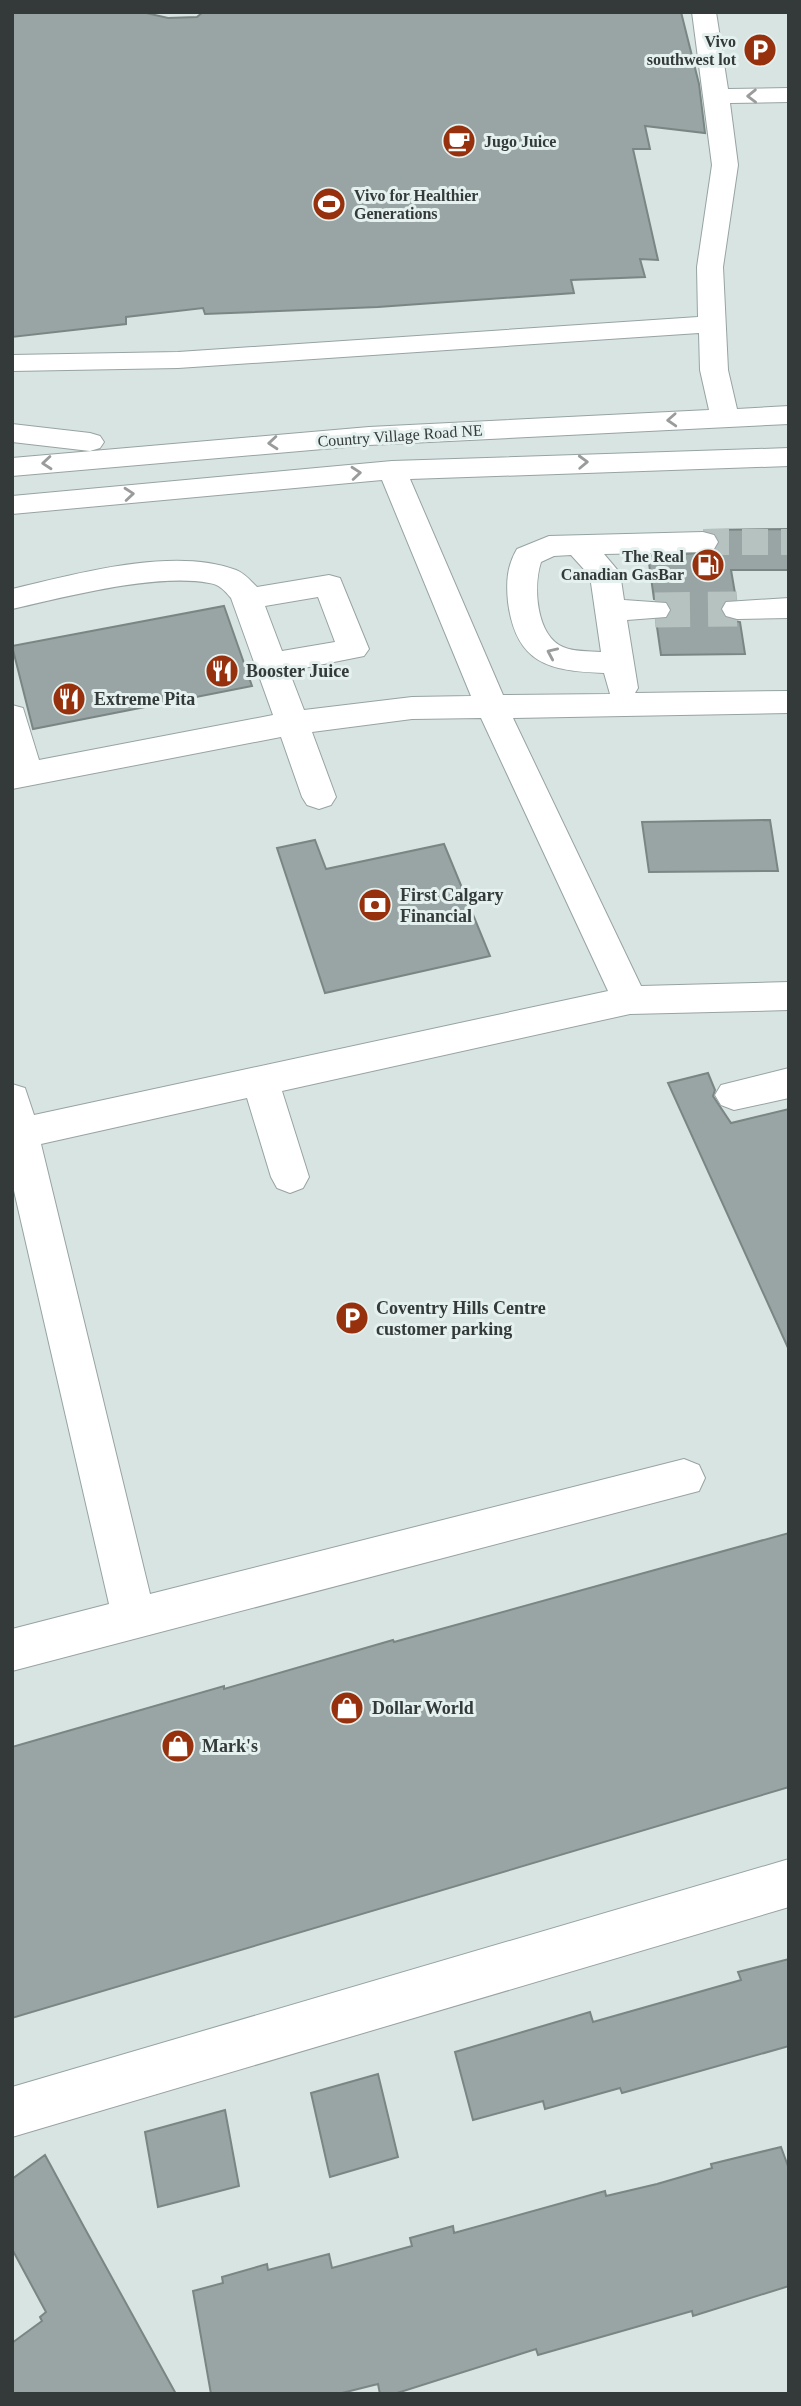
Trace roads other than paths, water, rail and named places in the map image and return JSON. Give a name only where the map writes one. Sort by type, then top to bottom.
[{"type":"street","points":[[704,12],[725,165],[710,267],[714,370],[725,417]]},
{"type":"street","points":[[718,107],[789,95]]},
{"type":"street","points":[[718,107],[789,116]]},
{"type":"street","points":[[12,363],[178,360],[711,324]]},
{"type":"street","name":"Country Village Road NE","points":[[12,467],[369,436],[789,415]]},
{"type":"street","points":[[12,433],[173,451]]},
{"type":"street","name":"Country Village Road NE","points":[[15,506],[392,470],[789,457]]},
{"type":"street","points":[[392,470],[491,706],[630,1000]]},
{"type":"street","points":[[618,663],[572,660],[547,654],[531,639],[526,623],[521,571],[528,556],[549,546],[703,542]]},
{"type":"street","points":[[578,545],[605,573],[624,704]]},
{"type":"street","points":[[12,599],[43,591],[169,572],[198,571],[227,578],[247,599],[319,797]]},
{"type":"street","points":[[247,599],[330,585],[353,649],[271,664]]},
{"type":"street","points":[[737,609],[789,608]]},
{"type":"street","points":[[610,610],[655,610]]},
{"type":"street","points":[[12,716],[19,775],[293,723],[412,708],[789,702]]},
{"type":"street","points":[[134,1619],[15,1123],[261,1082],[630,1000],[789,996]]},
{"type":"street","points":[[261,1082],[290,1177]]},
{"type":"street","points":[[734,1095],[789,1083]]},
{"type":"street","points":[[12,1650],[684,1478]]},
{"type":"street","points":[[12,2112],[789,1883]]},
{"type":"tunnel","points":[[703,542],[789,542]]},
{"type":"tunnel","points":[[655,610],[737,609]]},
{"type":"place","name":"Vivo southwest lot","points":[[760,50]]},
{"type":"place","name":"Jugo Juice","points":[[459,141]]},
{"type":"place","name":"Vivo for Healthier Generations","points":[[329,204]]},
{"type":"place","name":"The Real Canadian GasBar","points":[[708,565]]},
{"type":"place","name":"Booster Juice","points":[[222,671]]},
{"type":"place","name":"Extreme Pita","points":[[69,699]]},
{"type":"place","name":"First Calgary Financial","points":[[375,905]]},
{"type":"place","name":"Coventry Hills Centre customer parking","points":[[352,1318]]},
{"type":"place","name":"Dollar World","points":[[347,1708]]},
{"type":"place","name":"Mark's","points":[[178,1746]]}]
